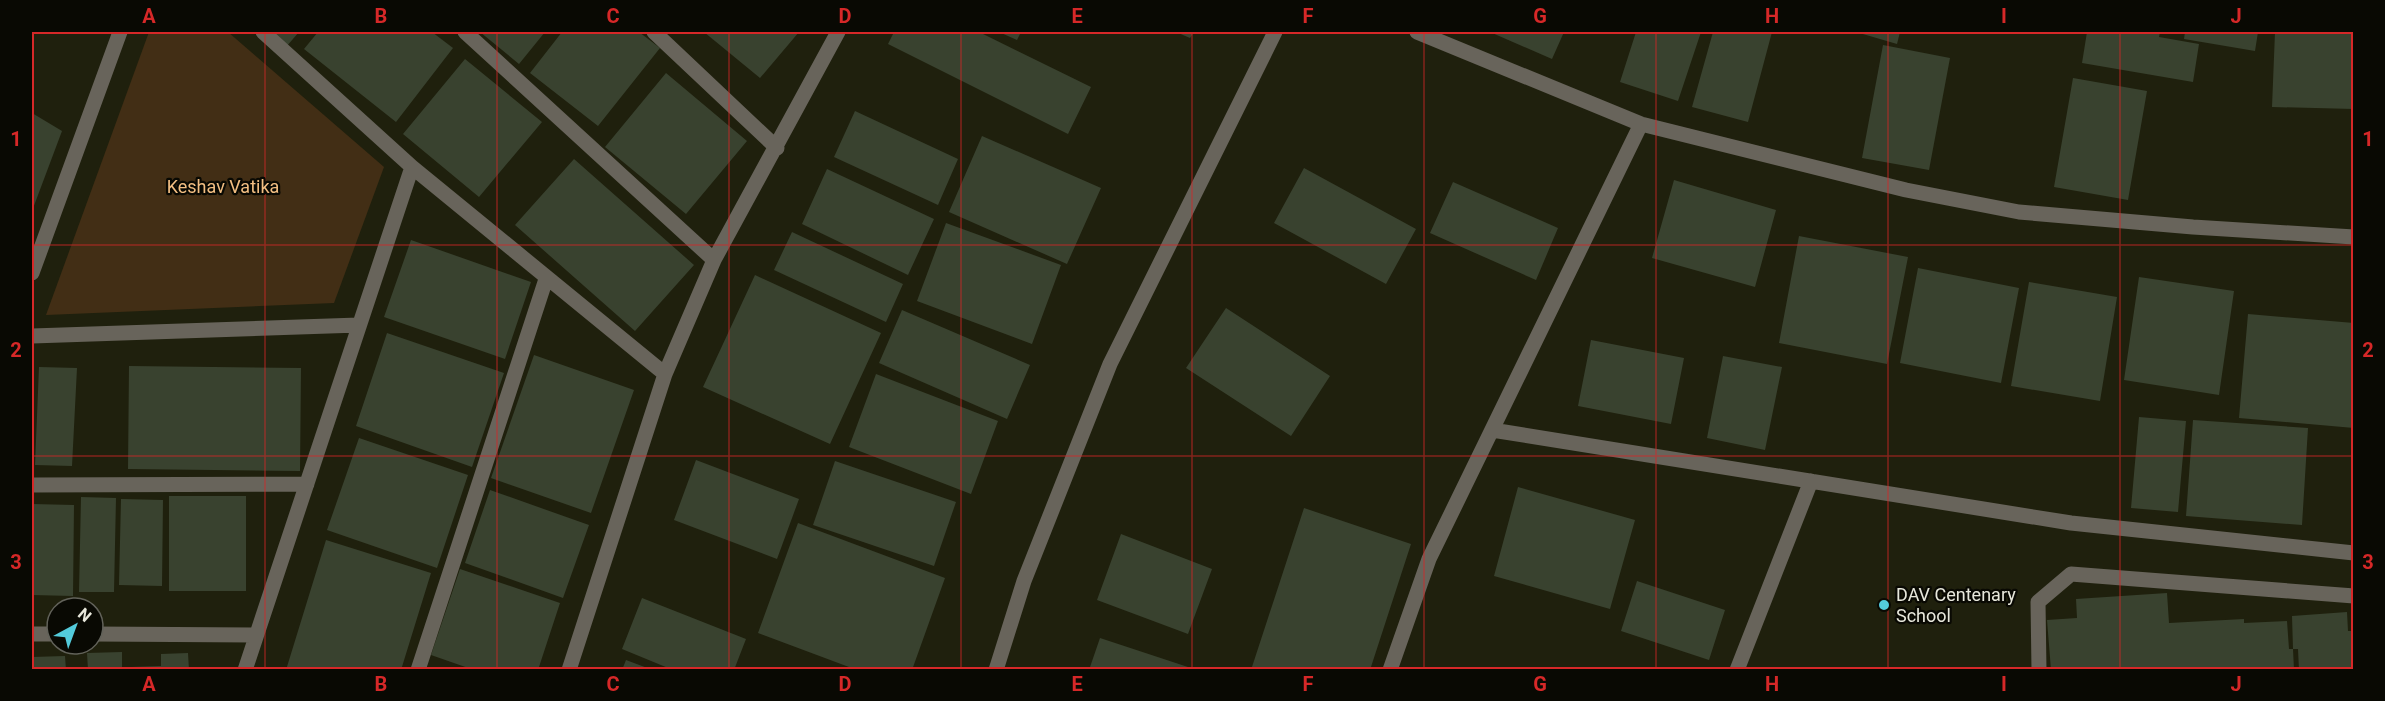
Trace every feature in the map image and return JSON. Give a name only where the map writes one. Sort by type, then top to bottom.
[{"type":"street","points":[[32,273],[120,32]]},
{"type":"street","points":[[262,32],[412,166],[546,279],[665,374]]},
{"type":"street","points":[[465,32],[714,260]]},
{"type":"street","points":[[654,32],[777,148]]},
{"type":"street","points":[[568,669],[665,374],[714,260],[777,148],[838,32]]},
{"type":"street","points":[[996,669],[1024,581],[1110,364],[1275,32]]},
{"type":"street","points":[[1417,32],[1641,124],[1906,190],[2019,212],[2193,227],[2354,237]]},
{"type":"street","points":[[1390,669],[1429,559],[1641,124]]},
{"type":"street","points":[[245,669],[412,166]]},
{"type":"street","points":[[418,669],[546,279]]},
{"type":"street","points":[[32,336],[359,325]]},
{"type":"street","points":[[1492,430],[2071,523],[2354,553]]},
{"type":"street","points":[[1737,669],[1811,481]]},
{"type":"street","points":[[32,485],[306,484]]},
{"type":"street","points":[[2039,669],[2038,602],[2071,574],[2354,596]]},
{"type":"street","points":[[105,634],[255,635]]},
{"type":"green space","name":"Keshav Vatika","points":[[149,32],[228,32],[384,167],[334,303],[46,315]]},
{"type":"building","points":[[267,32],[299,32],[286,47]]},
{"type":"building","points":[[318,32],[432,32],[453,48],[396,122],[304,49]]},
{"type":"building","points":[[480,32],[545,32],[519,64]]},
{"type":"building","points":[[562,32],[639,32],[660,48],[598,126],[530,73]]},
{"type":"building","points":[[704,32],[799,32],[760,78]]},
{"type":"building","points":[[894,32],[979,32],[1091,87],[1068,134],[888,44]]},
{"type":"building","points":[[999,32],[1021,32],[1017,40]]},
{"type":"building","points":[[1176,32],[1194,32],[1190,38]]},
{"type":"building","points":[[1490,32],[1564,32],[1552,59]]},
{"type":"building","points":[[1636,32],[1701,32],[1678,101],[1620,82]]},
{"type":"building","points":[[1713,32],[1772,32],[1748,122],[1692,107]]},
{"type":"building","points":[[1856,32],[1900,32],[1897,44]]},
{"type":"building","points":[[2087,32],[2160,32],[2159,37],[2199,44],[2193,82],[2082,63]]},
{"type":"building","points":[[2185,32],[2258,32],[2255,51],[2184,39]]},
{"type":"building","points":[[2275,32],[2354,32],[2354,109],[2272,107]]},
{"type":"building","points":[[1883,45],[1950,58],[1929,170],[1862,158]]},
{"type":"building","points":[[465,59],[542,122],[479,197],[403,134]]},
{"type":"building","points":[[666,73],[747,141],[686,214],[605,147]]},
{"type":"building","points":[[2073,78],[2147,91],[2128,200],[2054,187]]},
{"type":"building","points":[[855,111],[958,159],[938,205],[834,157]]},
{"type":"building","points":[[32,113],[62,131],[32,211]]},
{"type":"building","points":[[982,136],[1101,188],[1067,264],[949,212]]},
{"type":"building","points":[[574,159],[694,265],[635,331],[515,225]]},
{"type":"building","points":[[1304,168],[1416,229],[1386,284],[1274,223]]},
{"type":"building","points":[[827,169],[934,219],[908,275],[802,224]]},
{"type":"building","points":[[1674,180],[1776,210],[1755,287],[1652,258]]},
{"type":"building","points":[[1453,182],[1558,228],[1536,280],[1430,233]]},
{"type":"building","points":[[946,223],[1061,265],[1032,344],[917,301]]},
{"type":"building","points":[[792,232],[903,284],[886,322],[774,270]]},
{"type":"building","points":[[1799,236],[1908,257],[1887,364],[1779,343]]},
{"type":"building","points":[[411,240],[531,282],[505,359],[384,317]]},
{"type":"building","points":[[1918,268],[2019,288],[2001,383],[1900,363]]},
{"type":"building","points":[[755,275],[881,333],[830,444],[703,387]]},
{"type":"building","points":[[2139,277],[2234,291],[2219,395],[2124,380]]},
{"type":"building","points":[[2029,282],[2117,297],[2100,401],[2011,386]]},
{"type":"building","points":[[1226,308],[1330,376],[1291,436],[1186,368]]},
{"type":"building","points":[[902,310],[1030,365],[1007,419],[879,363]]},
{"type":"building","points":[[2248,314],[2354,323],[2354,428],[2239,418]]},
{"type":"building","points":[[387,333],[504,373],[472,467],[356,426]]},
{"type":"building","points":[[1591,340],[1684,358],[1671,424],[1578,406]]},
{"type":"building","points":[[534,355],[634,390],[591,513],[491,478]]},
{"type":"building","points":[[1723,356],[1782,367],[1765,450],[1707,438]]},
{"type":"building","points":[[129,366],[301,368],[300,471],[128,469]]},
{"type":"building","points":[[39,367],[77,368],[72,466],[35,465]]},
{"type":"building","points":[[876,374],[998,421],[971,494],[849,447]]},
{"type":"building","points":[[2139,417],[2186,421],[2178,512],[2131,508]]},
{"type":"building","points":[[2193,420],[2308,428],[2302,525],[2186,516]]},
{"type":"building","points":[[359,438],[468,475],[437,568],[327,530]]},
{"type":"building","points":[[696,460],[799,499],[777,559],[674,520]]},
{"type":"building","points":[[835,461],[956,502],[934,566],[813,525]]},
{"type":"building","points":[[1518,487],[1635,520],[1610,609],[1494,576]]},
{"type":"building","points":[[490,490],[589,525],[563,598],[465,563]]},
{"type":"building","points":[[169,496],[246,496],[246,591],[169,591]]},
{"type":"building","points":[[81,497],[116,498],[114,592],[79,592]]},
{"type":"building","points":[[121,499],[163,500],[162,586],[119,585]]},
{"type":"building","points":[[32,504],[74,505],[73,596],[32,595]]},
{"type":"building","points":[[1304,508],[1411,544],[1370,670],[1251,670]]},
{"type":"building","points":[[798,523],[945,578],[912,670],[857,670],[758,633]]},
{"type":"building","points":[[1121,534],[1212,569],[1188,634],[1097,600]]},
{"type":"building","points":[[326,540],[431,573],[401,670],[286,670]]},
{"type":"building","points":[[460,569],[560,603],[538,670],[474,670],[431,655]]},
{"type":"building","points":[[1637,581],[1725,610],[1709,660],[1621,631]]},
{"type":"building","points":[[2167,593],[2169,623],[2244,619],[2244,623],[2287,621],[2289,649],[2293,649],[2294,670],[2051,670],[2047,620],[2077,618],[2076,599]]},
{"type":"building","points":[[642,598],[746,639],[734,670],[673,670],[622,649]]},
{"type":"building","points":[[2347,612],[2348,631],[2354,631],[2354,670],[2299,670],[2298,649],[2293,649],[2292,616]]},
{"type":"building","points":[[1100,638],[1194,669],[1194,670],[1089,670]]},
{"type":"building","points":[[105,652],[122,652],[122,670],[88,670],[87,656],[105,656]]},
{"type":"building","points":[[188,653],[189,670],[131,670],[131,667],[161,666],[161,654]]},
{"type":"building","points":[[65,656],[66,670],[32,670],[32,657]]},
{"type":"building","points":[[626,660],[650,669],[650,670],[622,670]]},
{"type":"place","name":"DAV Centenary School","points":[[1884,605]]}]
